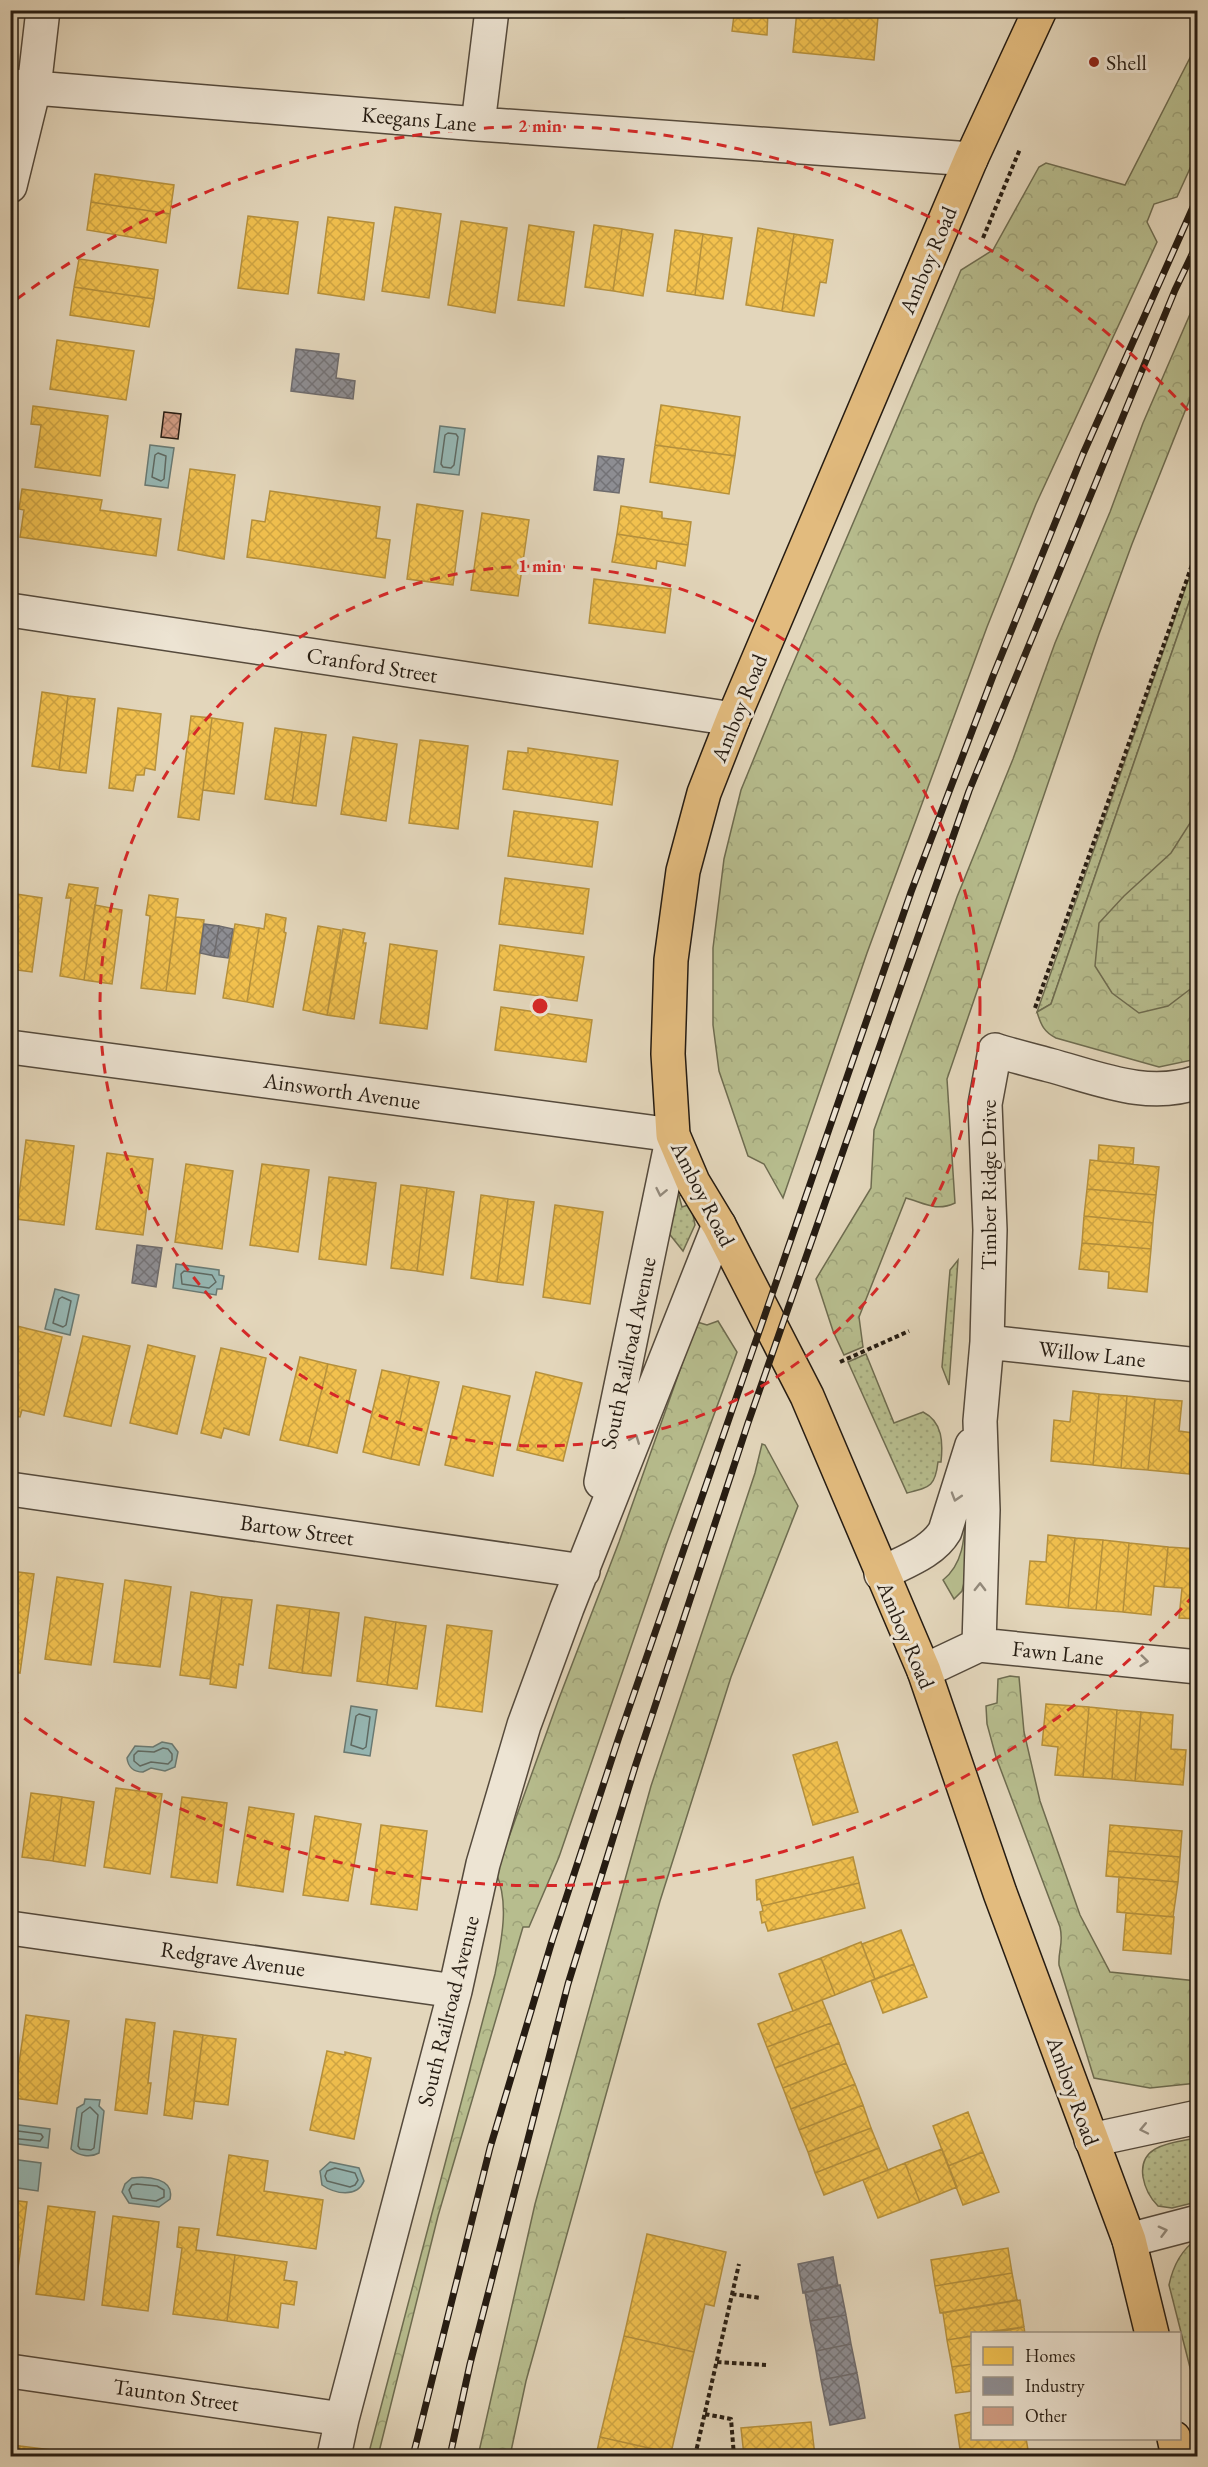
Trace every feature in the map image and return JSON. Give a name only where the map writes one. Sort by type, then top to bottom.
[{"type":"main road","name":"Amboy Road","points":[[1040,10],[971,159],[733,719],[704,793],[682,871],[671,960],[668,1054],[673,1135],[693,1182],[719,1226],[807,1396],[924,1671],[1000,1893],[1129,2240],[1152,2332]]},
{"type":"main road","points":[[1174,2440],[1178,2457]]},
{"type":"street","points":[[10,186],[22,87],[44,10]]},
{"type":"street","points":[[478,124],[492,10]]},
{"type":"street","name":"Keegans Lane","points":[[22,87],[478,124],[971,159]]},
{"type":"street","name":"Cranford Street","points":[[10,610],[733,719]]},
{"type":"street","name":"Ainsworth Avenue","points":[[10,1047],[673,1135]]},
{"type":"street","name":"Timber Ridge Drive","points":[[979,1645],[982,1510],[980,1421],[987,1342],[990,1230],[985,1104],[995,1050],[1119,1086],[1150,1090],[1186,1086],[1197,1082]]},
{"type":"street","name":"South Railroad Avenue","points":[[583,1571],[673,1135]]},
{"type":"street","name":"South Railroad Avenue","points":[[334,2457],[454,1991],[483,1864],[524,1725],[567,1608],[719,1226]]},
{"type":"street","name":"Willow Lane","points":[[987,1342],[1197,1365]]},
{"type":"street","name":"Timber Ridge Drive","points":[[881,1574],[932,1547],[940,1539],[945,1531],[980,1421]]},
{"type":"street","name":"Bartow Street","points":[[10,1489],[583,1571]]},
{"type":"street","name":"Fawn Lane","points":[[924,1671],[979,1645],[1197,1667]]},
{"type":"street","name":"Redgrave Avenue","points":[[10,1928],[454,1991]]},
{"type":"street","points":[[1091,2140],[1197,2117]]},
{"type":"street","points":[[1129,2240],[1197,2222]]},
{"type":"street","name":"Taunton Street","points":[[10,2371],[342,2419]]},
{"type":"path","points":[[982,237],[1020,149]]},
{"type":"path","points":[[1035,1008],[1197,548]]},
{"type":"path","points":[[840,1362],[909,1330]]},
{"type":"path","points":[[695,2457],[739,2264]]},
{"type":"path","points":[[732,2294],[761,2298]]},
{"type":"path","points":[[717,2362],[766,2365]]},
{"type":"path","points":[[705,2414],[731,2419],[734,2457]]},
{"type":"green space","points":[[1197,44],[1197,153],[1177,197],[1154,204],[1147,222],[1157,242],[1036,504],[987,627],[867,953],[783,1198],[764,1164],[748,1156],[719,1071],[713,1025],[713,948],[724,859],[741,790],[961,270],[993,250],[1039,167],[1046,163],[1125,185]]},
{"type":"green space","points":[[1197,298],[1197,381],[1099,634],[947,1079],[955,1203],[936,1207],[906,1198],[859,1317],[863,1347],[844,1355],[833,1331],[816,1279],[871,1188],[874,1130],[957,897],[1143,423]]},
{"type":"green space","points":[[1197,555],[1197,579],[1051,1004],[1037,1012]]},
{"type":"green space","points":[[1197,579],[1197,1059],[1159,1067],[1056,1038],[1044,1028],[1037,1012],[1051,1004]]},
{"type":"green space","points":[[1197,812],[1197,984],[1168,1006],[1139,1013],[1112,993],[1095,966],[1099,923],[1124,896],[1171,853]]},
{"type":"green space","points":[[678,1187],[688,1192],[679,1196],[682,1207],[691,1204],[695,1225],[683,1251],[667,1231]]},
{"type":"green space","points":[[958,1260],[949,1385],[942,1367],[950,1270]]},
{"type":"green space","points":[[718,1321],[737,1352],[666,1545],[559,1857],[529,1927],[523,1927],[438,2216],[378,2456],[368,2456],[495,1974],[503,1923],[503,1897],[496,1873],[619,1542],[697,1322],[707,1325]]},
{"type":"green space","points":[[866,1354],[894,1423],[923,1412],[935,1421],[938,1427],[942,1448],[941,1462],[938,1462],[933,1481],[926,1487],[907,1493],[848,1362]]},
{"type":"green space","points":[[762,1444],[765,1445],[798,1506],[731,1677],[660,1901],[526,2381],[510,2456],[478,2456],[535,2204],[651,1786],[755,1473]]},
{"type":"green space","points":[[967,1497],[965,1579],[962,1591],[954,1599],[943,1580],[957,1563],[961,1553]]},
{"type":"green space","points":[[1010,1676],[1019,1677],[1024,1732],[1040,1801],[1080,1915],[1110,1972],[1197,1981],[1197,2083],[1150,2088],[1094,2078],[1059,1965],[1060,1927],[996,1757],[987,1724],[986,1706],[997,1703],[998,1679]]},
{"type":"green space","points":[[1197,2138],[1197,2202],[1172,2208],[1158,2206],[1148,2193],[1143,2177],[1146,2158],[1159,2147]]},
{"type":"green space","points":[[1197,2239],[1197,2395],[1169,2285],[1178,2259]]},
{"type":"water","points":[[440,426],[465,429],[459,475],[434,472]]},
{"type":"water","points":[[150,445],[174,448],[168,488],[145,485]]},
{"type":"water","points":[[176,1264],[219,1270],[219,1275],[224,1276],[222,1289],[217,1289],[216,1295],[173,1288]]},
{"type":"water","points":[[55,1289],[79,1295],[70,1335],[45,1329]]},
{"type":"water","points":[[351,1706],[377,1710],[370,1756],[344,1752]]},
{"type":"water","points":[[162,1742],[172,1744],[178,1752],[175,1767],[165,1771],[151,1768],[143,1772],[130,1766],[127,1758],[135,1746],[153,1747]]},
{"type":"water","points":[[85,2099],[100,2100],[99,2106],[104,2111],[99,2153],[88,2156],[71,2149],[77,2108],[84,2104]]},
{"type":"water","points":[[11,2124],[50,2129],[48,2148],[11,2143]]},
{"type":"water","points":[[11,2159],[41,2163],[38,2191],[11,2187]]},
{"type":"water","points":[[330,2162],[359,2168],[364,2181],[361,2186],[345,2193],[333,2191],[322,2185],[320,2171]]},
{"type":"water","points":[[132,2178],[152,2178],[164,2183],[170,2192],[170,2199],[159,2207],[129,2203],[122,2192],[125,2184]]},
{"type":"building: Homes","points":[[584,10],[624,10],[624,18],[584,15]]},
{"type":"building: Homes","points":[[768,10],[767,35],[732,31],[734,15],[697,11]]},
{"type":"building: Homes","points":[[797,10],[878,17],[874,60],[793,52]]},
{"type":"building: Homes","points":[[95,174],[174,185],[170,214],[91,202]]},
{"type":"building: Homes","points":[[91,202],[170,214],[166,243],[87,230]]},
{"type":"building: Homes","points":[[395,207],[441,214],[429,298],[382,291]]},
{"type":"building: Homes","points":[[248,216],[298,222],[288,294],[238,288]]},
{"type":"building: Homes","points":[[328,217],[374,223],[364,300],[318,293]]},
{"type":"building: Homes","points":[[461,221],[507,228],[495,313],[448,305]]},
{"type":"building: Homes","points":[[529,225],[574,232],[564,306],[518,300]]},
{"type":"building: Homes","points":[[594,225],[622,229],[613,291],[585,287]]},
{"type":"building: Homes","points":[[758,228],[794,234],[782,311],[746,305]]},
{"type":"building: Homes","points":[[622,229],[653,234],[643,296],[613,291]]},
{"type":"building: Homes","points":[[675,230],[703,234],[695,295],[667,291]]},
{"type":"building: Homes","points":[[703,234],[732,238],[723,299],[695,295]]},
{"type":"building: Homes","points":[[794,234],[833,240],[826,283],[820,282],[814,316],[782,311]]},
{"type":"building: Homes","points":[[79,259],[158,270],[154,299],[74,287]]},
{"type":"building: Homes","points":[[74,287],[154,299],[149,327],[70,315]]},
{"type":"building: Homes","points":[[57,340],[134,351],[126,400],[50,389]]},
{"type":"building: Homes","points":[[661,405],[740,417],[735,456],[655,445]]},
{"type":"building: Homes","points":[[33,406],[108,416],[100,476],[35,467],[41,425],[31,424]]},
{"type":"building: Homes","points":[[655,445],[735,456],[729,494],[650,482]]},
{"type":"building: Homes","points":[[190,469],[235,475],[224,559],[178,550]]},
{"type":"building: Homes","points":[[22,489],[102,500],[100,510],[161,519],[156,556],[20,537],[24,510],[19,509]]},
{"type":"building: Homes","points":[[270,491],[380,507],[376,538],[390,540],[385,578],[247,557],[252,520],[265,522]]},
{"type":"building: Homes","points":[[417,504],[463,511],[453,585],[407,579]]},
{"type":"building: Homes","points":[[621,506],[662,512],[662,518],[691,522],[688,545],[617,534]]},
{"type":"building: Homes","points":[[482,513],[529,520],[518,596],[471,590]]},
{"type":"building: Homes","points":[[617,534],[688,545],[685,566],[657,561],[656,569],[612,562]]},
{"type":"building: Homes","points":[[594,579],[671,589],[665,633],[589,623]]},
{"type":"building: Homes","points":[[10,689],[17,689],[10,737]]},
{"type":"building: Homes","points":[[42,692],[68,696],[59,770],[32,766]]},
{"type":"building: Homes","points":[[68,696],[95,699],[86,773],[59,770]]},
{"type":"building: Homes","points":[[118,708],[161,714],[155,770],[145,768],[144,775],[136,775],[133,791],[109,788]]},
{"type":"building: Homes","points":[[191,716],[212,718],[199,820],[178,817]]},
{"type":"building: Homes","points":[[212,718],[243,723],[234,794],[203,790]]},
{"type":"building: Homes","points":[[275,728],[302,732],[292,803],[265,799]]},
{"type":"building: Homes","points":[[302,732],[326,735],[316,806],[292,803]]},
{"type":"building: Homes","points":[[353,737],[397,744],[386,821],[341,814]]},
{"type":"building: Homes","points":[[420,740],[468,746],[458,829],[409,823]]},
{"type":"building: Homes","points":[[528,748],[618,761],[612,805],[503,789],[508,751],[528,753]]},
{"type":"building: Homes","points":[[514,811],[598,822],[592,867],[508,856]]},
{"type":"building: Homes","points":[[505,878],[589,889],[583,934],[499,924]]},
{"type":"building: Homes","points":[[69,884],[98,888],[84,980],[60,976],[71,898],[66,898]]},
{"type":"building: Homes","points":[[10,893],[16,894],[10,935]]},
{"type":"building: Homes","points":[[16,894],[42,898],[32,972],[10,969],[10,935]]},
{"type":"building: Homes","points":[[149,895],[178,899],[166,991],[141,988],[150,916],[146,915]]},
{"type":"building: Homes","points":[[95,905],[122,910],[112,984],[84,980]]},
{"type":"building: Homes","points":[[266,914],[286,918],[284,932],[286,933],[273,1007],[247,1002],[259,928],[264,929]]},
{"type":"building: Homes","points":[[176,917],[204,920],[195,994],[166,991]]},
{"type":"building: Homes","points":[[235,924],[259,928],[247,1002],[223,998]]},
{"type":"building: Homes","points":[[318,926],[341,930],[327,1015],[303,1010]]},
{"type":"building: Homes","points":[[343,929],[365,933],[363,943],[366,943],[354,1019],[327,1015]]},
{"type":"building: Homes","points":[[390,944],[437,951],[427,1029],[380,1023]]},
{"type":"building: Homes","points":[[500,945],[584,957],[577,1001],[494,990]]},
{"type":"building: Homes","points":[[501,1007],[592,1020],[586,1062],[495,1050]]},
{"type":"building: Homes","points":[[26,1140],[74,1146],[64,1225],[16,1219]]},
{"type":"building: Homes","points":[[1099,1145],[1134,1148],[1133,1164],[1098,1161]]},
{"type":"building: Homes","points":[[107,1153],[153,1159],[143,1235],[96,1229]]},
{"type":"building: Homes","points":[[1090,1160],[1159,1167],[1156,1195],[1087,1189]]},
{"type":"building: Homes","points":[[186,1164],[233,1171],[222,1249],[175,1242]]},
{"type":"building: Homes","points":[[262,1164],[309,1170],[298,1252],[250,1245]]},
{"type":"building: Homes","points":[[329,1177],[376,1183],[366,1265],[319,1259]]},
{"type":"building: Homes","points":[[401,1185],[427,1188],[417,1271],[391,1268]]},
{"type":"building: Homes","points":[[427,1188],[454,1192],[443,1275],[417,1271]]},
{"type":"building: Homes","points":[[1087,1189],[1156,1195],[1153,1223],[1084,1216]]},
{"type":"building: Homes","points":[[481,1195],[508,1199],[497,1282],[471,1278]]},
{"type":"building: Homes","points":[[508,1199],[534,1202],[523,1285],[497,1282]]},
{"type":"building: Homes","points":[[555,1205],[603,1212],[590,1304],[543,1297]]},
{"type":"building: Homes","points":[[1084,1216],[1153,1223],[1151,1249],[1082,1243]]},
{"type":"building: Homes","points":[[1082,1243],[1151,1249],[1147,1292],[1108,1288],[1109,1272],[1079,1269]]},
{"type":"building: Homes","points":[[17,1326],[62,1337],[44,1415],[22,1410],[20,1417],[10,1415],[10,1355]]},
{"type":"building: Homes","points":[[83,1336],[130,1346],[111,1426],[64,1416]]},
{"type":"building: Homes","points":[[148,1345],[195,1356],[177,1434],[130,1423]]},
{"type":"building: Homes","points":[[221,1348],[266,1358],[249,1435],[224,1428],[221,1438],[201,1433]]},
{"type":"building: Homes","points":[[300,1357],[328,1364],[308,1446],[280,1440]]},
{"type":"building: Homes","points":[[328,1364],[356,1370],[337,1453],[308,1446]]},
{"type":"building: Homes","points":[[382,1370],[410,1376],[391,1459],[363,1452]]},
{"type":"building: Homes","points":[[536,1372],[582,1383],[563,1461],[517,1450]]},
{"type":"building: Homes","points":[[410,1376],[439,1382],[419,1465],[391,1459]]},
{"type":"building: Homes","points":[[463,1386],[510,1396],[493,1476],[445,1465]]},
{"type":"building: Homes","points":[[1073,1391],[1099,1394],[1093,1465],[1051,1461],[1054,1420],[1070,1422]]},
{"type":"building: Homes","points":[[1099,1394],[1127,1396],[1121,1468],[1093,1465]]},
{"type":"building: Homes","points":[[1127,1396],[1155,1399],[1148,1470],[1121,1468]]},
{"type":"building: Homes","points":[[1155,1399],[1182,1401],[1179,1431],[1193,1433],[1189,1474],[1148,1470]]},
{"type":"building: Homes","points":[[1193,1433],[1198,1433],[1198,1475],[1189,1474]]},
{"type":"building: Homes","points":[[1048,1535],[1075,1538],[1068,1608],[1026,1604],[1030,1561],[1046,1562]]},
{"type":"building: Homes","points":[[1075,1538],[1103,1540],[1096,1610],[1068,1608]]},
{"type":"building: Homes","points":[[1103,1540],[1129,1543],[1123,1612],[1096,1610]]},
{"type":"building: Homes","points":[[1129,1543],[1168,1547],[1164,1587],[1154,1586],[1151,1615],[1123,1612]]},
{"type":"building: Homes","points":[[1168,1547],[1198,1549],[1198,1619],[1179,1618],[1182,1588],[1164,1587]]},
{"type":"building: Homes","points":[[10,1571],[34,1574],[20,1673],[10,1671]]},
{"type":"building: Homes","points":[[57,1577],[103,1584],[91,1665],[45,1659]]},
{"type":"building: Homes","points":[[125,1580],[171,1587],[160,1667],[114,1662]]},
{"type":"building: Homes","points":[[191,1592],[222,1597],[210,1679],[180,1675]]},
{"type":"building: Homes","points":[[222,1597],[252,1600],[243,1665],[239,1664],[236,1688],[210,1684]]},
{"type":"building: Homes","points":[[277,1605],[310,1609],[302,1673],[269,1668]]},
{"type":"building: Homes","points":[[310,1609],[339,1613],[331,1676],[302,1673]]},
{"type":"building: Homes","points":[[365,1617],[396,1622],[387,1685],[357,1681]]},
{"type":"building: Homes","points":[[396,1622],[426,1626],[417,1689],[387,1685]]},
{"type":"building: Homes","points":[[447,1625],[492,1631],[482,1712],[436,1706]]},
{"type":"building: Homes","points":[[1046,1704],[1089,1707],[1083,1777],[1055,1775],[1058,1747],[1042,1745]]},
{"type":"building: Homes","points":[[1089,1707],[1117,1710],[1112,1779],[1083,1777]]},
{"type":"building: Homes","points":[[1117,1710],[1141,1712],[1135,1781],[1112,1779]]},
{"type":"building: Homes","points":[[1141,1712],[1173,1715],[1171,1749],[1186,1750],[1183,1785],[1135,1781]]},
{"type":"building: Homes","points":[[837,1742],[858,1812],[813,1825],[793,1755]]},
{"type":"building: Homes","points":[[116,1788],[162,1794],[150,1874],[104,1867]]},
{"type":"building: Homes","points":[[31,1793],[62,1797],[53,1861],[22,1857]]},
{"type":"building: Homes","points":[[62,1797],[94,1802],[85,1866],[53,1861]]},
{"type":"building: Homes","points":[[182,1797],[227,1803],[217,1883],[171,1877]]},
{"type":"building: Homes","points":[[249,1807],[294,1814],[283,1892],[237,1885]]},
{"type":"building: Homes","points":[[315,1816],[361,1824],[348,1901],[303,1895]]},
{"type":"building: Homes","points":[[381,1825],[427,1831],[417,1910],[371,1904]]},
{"type":"building: Homes","points":[[1110,1825],[1182,1831],[1180,1857],[1108,1851]]},
{"type":"building: Homes","points":[[1108,1851],[1180,1857],[1178,1882],[1106,1876]]},
{"type":"building: Homes","points":[[853,1857],[859,1883],[762,1906],[760,1899],[757,1900],[756,1880]]},
{"type":"building: Homes","points":[[1119,1877],[1178,1882],[1173,1917],[1117,1912]]},
{"type":"building: Homes","points":[[859,1883],[865,1908],[768,1931],[765,1922],[762,1923],[760,1912],[763,1911],[762,1906]]},
{"type":"building: Homes","points":[[1126,1913],[1174,1917],[1171,1954],[1123,1950]]},
{"type":"building: Homes","points":[[901,1930],[914,1964],[875,1979],[862,1944]]},
{"type":"building: Homes","points":[[861,1942],[875,1979],[835,1995],[821,1958]]},
{"type":"building: Homes","points":[[821,1958],[835,1995],[793,2011],[779,1974]]},
{"type":"building: Homes","points":[[914,1964],[927,1997],[883,2013],[871,1981]]},
{"type":"building: Homes","points":[[822,2000],[831,2023],[767,2047],[758,2024]]},
{"type":"building: Homes","points":[[26,2015],[69,2021],[57,2104],[14,2098]]},
{"type":"building: Homes","points":[[126,2019],[155,2023],[147,2114],[115,2110]]},
{"type":"building: Homes","points":[[831,2023],[839,2043],[775,2068],[767,2047]]},
{"type":"building: Homes","points":[[174,2031],[203,2035],[192,2119],[164,2115]]},
{"type":"building: Homes","points":[[203,2035],[236,2039],[228,2105],[194,2101]]},
{"type":"building: Homes","points":[[839,2043],[846,2063],[783,2088],[775,2068]]},
{"type":"building: Homes","points":[[327,2051],[345,2055],[345,2052],[371,2058],[354,2139],[310,2130]]},
{"type":"building: Homes","points":[[846,2063],[855,2084],[791,2109],[783,2088]]},
{"type":"building: Homes","points":[[855,2084],[863,2105],[799,2130],[791,2109]]},
{"type":"building: Homes","points":[[863,2105],[871,2128],[808,2152],[799,2130]]},
{"type":"building: Homes","points":[[968,2112],[983,2152],[948,2166],[933,2126]]},
{"type":"building: Homes","points":[[871,2128],[879,2148],[815,2173],[808,2152]]},
{"type":"building: Homes","points":[[879,2148],[888,2170],[824,2195],[815,2173]]},
{"type":"building: Homes","points":[[942,2149],[957,2187],[920,2202],[905,2163]]},
{"type":"building: Homes","points":[[983,2152],[999,2192],[963,2205],[948,2166]]},
{"type":"building: Homes","points":[[229,2155],[268,2161],[264,2191],[323,2200],[316,2249],[217,2235]]},
{"type":"building: Homes","points":[[905,2163],[920,2202],[878,2218],[863,2180]]},
{"type":"building: Homes","points":[[10,2200],[27,2202],[15,2290],[10,2289]]},
{"type":"building: Homes","points":[[48,2206],[95,2212],[84,2300],[36,2294]]},
{"type":"building: Homes","points":[[113,2216],[159,2222],[148,2311],[102,2305]]},
{"type":"building: Homes","points":[[179,2227],[199,2229],[196,2250],[235,2255],[227,2321],[173,2314],[182,2248],[177,2247]]},
{"type":"building: Homes","points":[[647,2234],[726,2252],[714,2306],[705,2304],[694,2352],[624,2336]]},
{"type":"building: Homes","points":[[1008,2248],[1012,2273],[935,2286],[931,2260]]},
{"type":"building: Homes","points":[[235,2255],[287,2262],[284,2280],[297,2282],[294,2305],[281,2303],[278,2328],[227,2321]]},
{"type":"building: Homes","points":[[1012,2273],[1017,2300],[940,2313],[935,2286]]},
{"type":"building: Homes","points":[[1020,2300],[1024,2327],[971,2332],[971,2336],[947,2340],[943,2313]]},
{"type":"building: Homes","points":[[1024,2327],[1025,2332],[998,2332]]},
{"type":"building: Homes","points":[[624,2336],[694,2352],[671,2453],[600,2437]]},
{"type":"building: Homes","points":[[971,2336],[971,2364],[952,2367],[947,2340]]},
{"type":"building: Homes","points":[[971,2364],[971,2391],[956,2393],[952,2367]]},
{"type":"building: Homes","points":[[971,2412],[971,2440],[1026,2440],[1029,2456],[961,2456],[955,2415]]},
{"type":"building: Homes","points":[[811,2422],[815,2456],[744,2456],[741,2428]]},
{"type":"building: Homes","points":[[600,2437],[671,2453],[670,2456],[596,2456]]},
{"type":"building: Homes","points":[[10,2445],[20,2446],[18,2456],[10,2456]]},
{"type":"building: Homes","points":[[20,2446],[51,2450],[50,2456],[18,2456]]},
{"type":"building: Industry","points":[[296,349],[339,354],[336,378],[355,381],[353,399],[291,391]]},
{"type":"building: Industry","points":[[598,456],[624,459],[619,493],[594,490]]},
{"type":"building: Industry","points":[[204,924],[219,926],[214,956],[200,953]]},
{"type":"building: Industry","points":[[219,926],[233,929],[228,958],[214,956]]},
{"type":"building: Industry","points":[[137,1245],[162,1248],[156,1287],[132,1283]]},
{"type":"building: Industry","points":[[833,2257],[838,2286],[803,2293],[798,2264]]},
{"type":"building: Industry","points":[[840,2285],[846,2315],[810,2321],[805,2292]]},
{"type":"building: Industry","points":[[846,2315],[851,2344],[816,2351],[810,2321]]},
{"type":"building: Industry","points":[[851,2344],[857,2373],[821,2380],[816,2351]]},
{"type":"building: Industry","points":[[857,2373],[865,2418],[830,2425],[821,2380]]},
{"type":"building: Other","points":[[164,412],[181,414],[178,439],[161,437]]},
{"type":"railway","points":[[413,2456],[490,2148],[552,1941],[619,1737],[911,892],[993,676],[1083,454],[1198,196]]},
{"type":"railway","points":[[450,2456],[470,2364],[568,1984],[635,1767],[748,1423],[969,791],[1175,290],[1198,242]]},
{"type":"place","name":"Shell","points":[[1094,62]]}]
